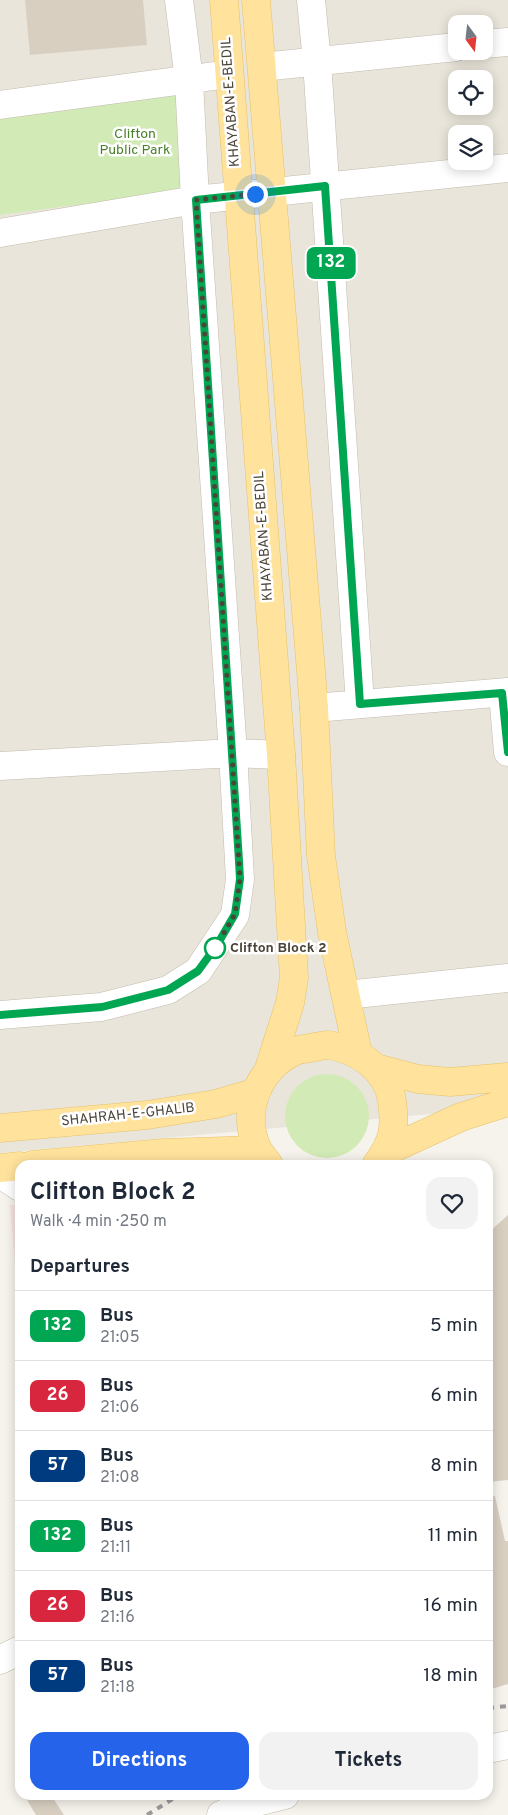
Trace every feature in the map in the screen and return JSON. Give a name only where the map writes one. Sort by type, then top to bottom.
[{"type":"main road","name":"KHAYABAN-E-BEDIL","points":[[224,0],[281,755],[294,978],[290,1003],[269,1069]]},
{"type":"main road","points":[[256,0],[314,708],[321,856],[332,932],[346,994],[367,1061],[391,1094],[395,1123],[382,1158]]},
{"type":"main road","points":[[87,1160],[163,1153],[191,1159],[264,1157],[251,1122],[254,1093],[269,1069],[296,1050],[327,1045],[418,1079],[450,1082],[508,1077]]},
{"type":"main road","name":"SHAHRAH-E-GHALIB","points":[[0,1128],[156,1114],[216,1104],[254,1093]]},
{"type":"main road","points":[[382,1158],[461,1117],[508,1102]]},
{"type":"main road","points":[[0,1168],[15,1166]]},
{"type":"street","points":[[0,1015],[102,1007],[168,990],[198,971],[217,945],[235,914],[240,879],[189,80],[179,0]]},
{"type":"street","points":[[311,0],[317,62],[360,704]]},
{"type":"street","points":[[493,43],[508,42]]},
{"type":"street","points":[[262,67],[448,48]]},
{"type":"street","points":[[0,105],[229,74]]},
{"type":"street","points":[[0,233],[196,200],[508,168]]},
{"type":"street","points":[[314,708],[505,692],[508,752]]},
{"type":"street","points":[[0,766],[232,753],[281,755]]},
{"type":"street","points":[[346,994],[508,978]]},
{"type":"street","points":[[0,1174],[15,1184]]},
{"type":"street","points":[[0,1660],[15,1652]]},
{"type":"street","points":[[493,1748],[508,1745]]},
{"type":"street","points":[[221,1815],[245,1805],[265,1800]]},
{"type":"shaded area","points":[[0,0],[508,0],[508,1107],[0,1153]]},
{"type":"shaded area","points":[[10,1205],[15,1205],[15,1264]]},
{"type":"green space","name":"Clifton Public Park","points":[[189,80],[194,189],[0,215],[0,106]]},
{"type":"green space","points":[[327,1074],[343,1077],[357,1086],[366,1100],[369,1116],[366,1132],[357,1146],[343,1155],[327,1158],[311,1155],[297,1146],[288,1132],[285,1116],[288,1100],[297,1086],[311,1077]]},
{"type":"building","points":[[25,0],[143,0],[147,45],[30,55]]},
{"type":"building","points":[[508,1215],[508,1480],[493,1482],[493,1228]]},
{"type":"building","points":[[493,1496],[495,1496],[505,1541],[508,1541],[508,1684],[493,1688]]},
{"type":"building","points":[[27,1800],[54,1800],[64,1815],[36,1815]]},
{"type":"railway","points":[[493,1708],[508,1706]]},
{"type":"railway","points":[[147,1815],[171,1800]]},
{"type":"bus line","name":"132","points":[[0,1015],[102,1007],[168,990],[198,971],[217,945],[235,914],[240,879],[196,200],[325,186],[360,704],[502,693],[508,752]]},
{"type":"place","name":"Clifton Block 2","points":[[215,948]]},
{"type":"route","points":[[215,948],[235,914],[240,879],[196,200],[255,194]]}]
